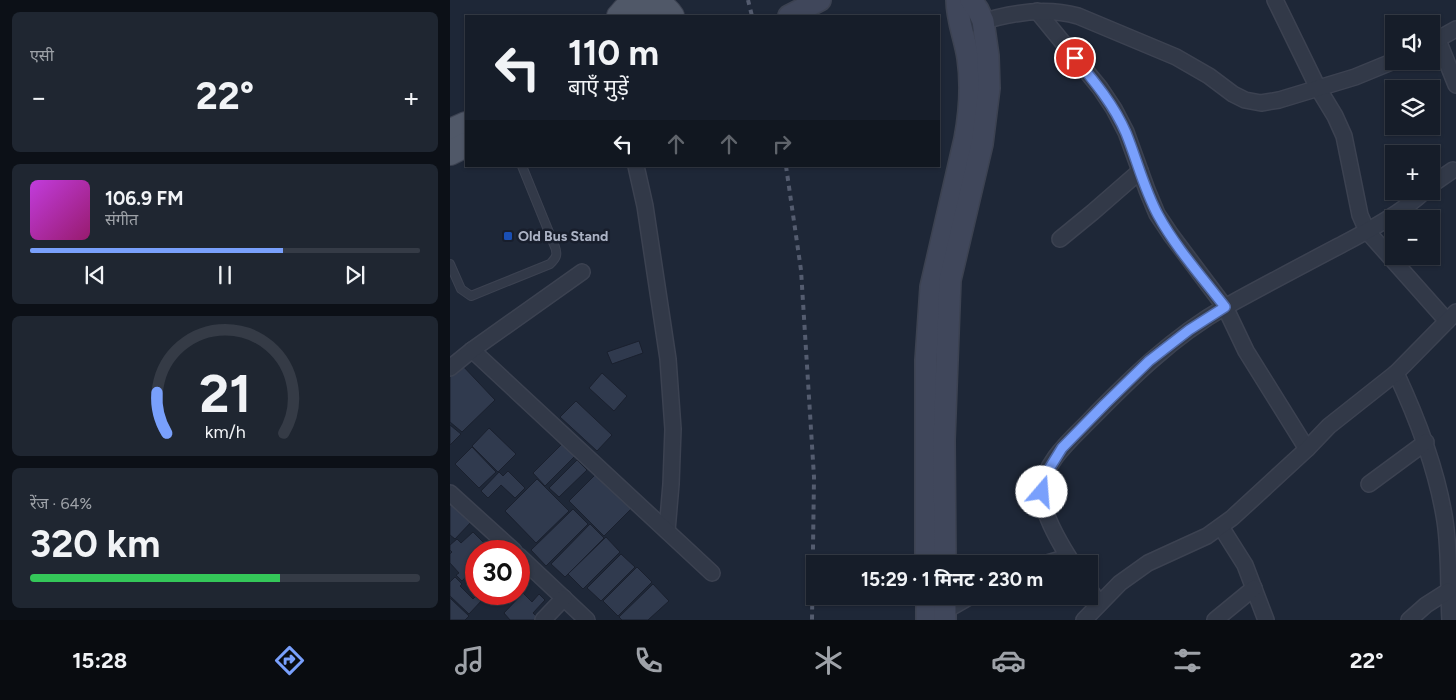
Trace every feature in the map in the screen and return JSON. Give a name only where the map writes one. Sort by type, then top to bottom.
[{"type":"main road","points":[[618,15],[619,0]]},
{"type":"main road","points":[[619,15],[627,7],[636,3],[648,1],[664,7]]},
{"type":"main road","points":[[450,131],[465,124]]},
{"type":"main road","points":[[450,153],[465,146]]},
{"type":"street","points":[[791,15],[820,0]]},
{"type":"street","points":[[926,555],[926,360],[931,287],[965,139],[971,89],[968,58],[957,0]]},
{"type":"street","points":[[944,555],[944,440],[950,280],[986,124],[989,88],[988,56],[983,21],[971,0]]},
{"type":"street","points":[[1084,620],[1120,583],[1148,563],[1207,536],[1221,527],[1307,449],[1329,426],[1396,372],[1452,317],[1367,231],[1360,215],[1344,136],[1335,116],[1318,88],[1276,0]]},
{"type":"street","points":[[961,28],[983,21],[1037,11],[1063,12],[1078,16],[1176,58],[1208,76],[1233,94],[1245,100],[1262,103],[1279,100],[1355,77],[1385,65]]},
{"type":"street","points":[[1037,11],[1100,88],[1114,109],[1126,132],[1157,214],[1225,307],[1246,351],[1307,449]]},
{"type":"street","points":[[1440,38],[1456,29]]},
{"type":"street","points":[[1440,54],[1456,85]]},
{"type":"street","points":[[636,167],[645,206],[668,359],[673,429],[667,531]]},
{"type":"street","points":[[1440,179],[1453,170]]},
{"type":"street","points":[[1060,239],[1140,171]]},
{"type":"street","points":[[1068,555],[1046,514],[1042,492],[1046,474],[1062,448],[1149,361],[1189,330],[1225,307],[1367,231],[1396,214],[1414,200]]},
{"type":"street","points":[[450,368],[472,350],[582,272]]},
{"type":"street","points":[[472,350],[712,573]]},
{"type":"street","points":[[1396,372],[1426,442],[1445,520],[1450,620]]},
{"type":"street","points":[[1369,484],[1426,442]]},
{"type":"street","points":[[450,493],[502,540]]},
{"type":"street","points":[[1221,527],[1241,557],[1266,620]]},
{"type":"street","points":[[530,566],[587,620]]},
{"type":"street","points":[[1215,620],[1254,588]]},
{"type":"street","points":[[1409,620],[1426,605],[1448,591]]},
{"type":"street","points":[[543,620],[564,598]]},
{"type":"street","points":[[936,610],[948,605]]},
{"type":"lane","points":[[450,264],[461,289],[471,296],[550,264],[555,259],[557,253],[555,247],[522,167]]},
{"type":"building","points":[[639,341],[643,353],[612,364],[607,352]]},
{"type":"building","points":[[461,364],[495,400],[462,432],[450,422],[450,376]]},
{"type":"building","points":[[602,373],[627,396],[614,411],[589,388]]},
{"type":"building","points":[[576,401],[612,435],[597,451],[560,417]]},
{"type":"building","points":[[450,425],[461,434],[450,445]]},
{"type":"building","points":[[489,428],[516,454],[498,472],[472,446]]},
{"type":"building","points":[[563,443],[576,455],[545,486],[533,473]]},
{"type":"building","points":[[472,447],[496,472],[479,488],[455,464]]},
{"type":"building","points":[[577,460],[587,470],[559,497],[549,488]]},
{"type":"building","points":[[508,471],[525,488],[515,498],[501,485],[488,498],[481,491],[499,472],[503,476]]},
{"type":"building","points":[[599,471],[634,506],[604,536],[569,501]]},
{"type":"building","points":[[537,479],[569,511],[536,543],[505,511]]},
{"type":"building","points":[[450,498],[473,520],[455,539],[450,535]]},
{"type":"building","points":[[573,509],[588,524],[546,566],[531,550]]},
{"type":"building","points":[[590,524],[604,538],[565,577],[551,564]]},
{"type":"building","points":[[473,532],[481,540],[465,540],[465,578],[462,581],[456,575],[459,573],[450,563],[450,554],[452,552],[450,545],[457,539],[461,543]]},
{"type":"building","points":[[606,537],[620,552],[583,589],[568,574]]},
{"type":"building","points":[[621,554],[635,567],[601,601],[587,588]]},
{"type":"building","points":[[637,567],[652,582],[618,616],[603,601]]},
{"type":"building","points":[[455,577],[462,584],[460,586],[465,591],[465,605],[477,605],[469,614],[450,596],[450,582]]},
{"type":"building","points":[[653,584],[669,601],[648,620],[622,620],[619,617]]},
{"type":"building","points":[[539,594],[545,600],[533,613],[540,620],[510,620],[504,613],[512,605],[530,605],[530,600],[532,602]]},
{"type":"building","points":[[450,598],[469,616],[465,620],[450,620]]},
{"type":"railway","points":[[748,0],[752,15]]},
{"type":"railway","points":[[786,167],[801,270],[814,477],[812,620]]},
{"type":"place","name":"Old Bus Stand","points":[[508,236]]},
{"type":"route","points":[[1042,492],[1046,474],[1062,448],[1105,404],[1149,361],[1189,330],[1225,307],[1157,214],[1126,132],[1114,109],[1100,88],[1075,58]]}]
